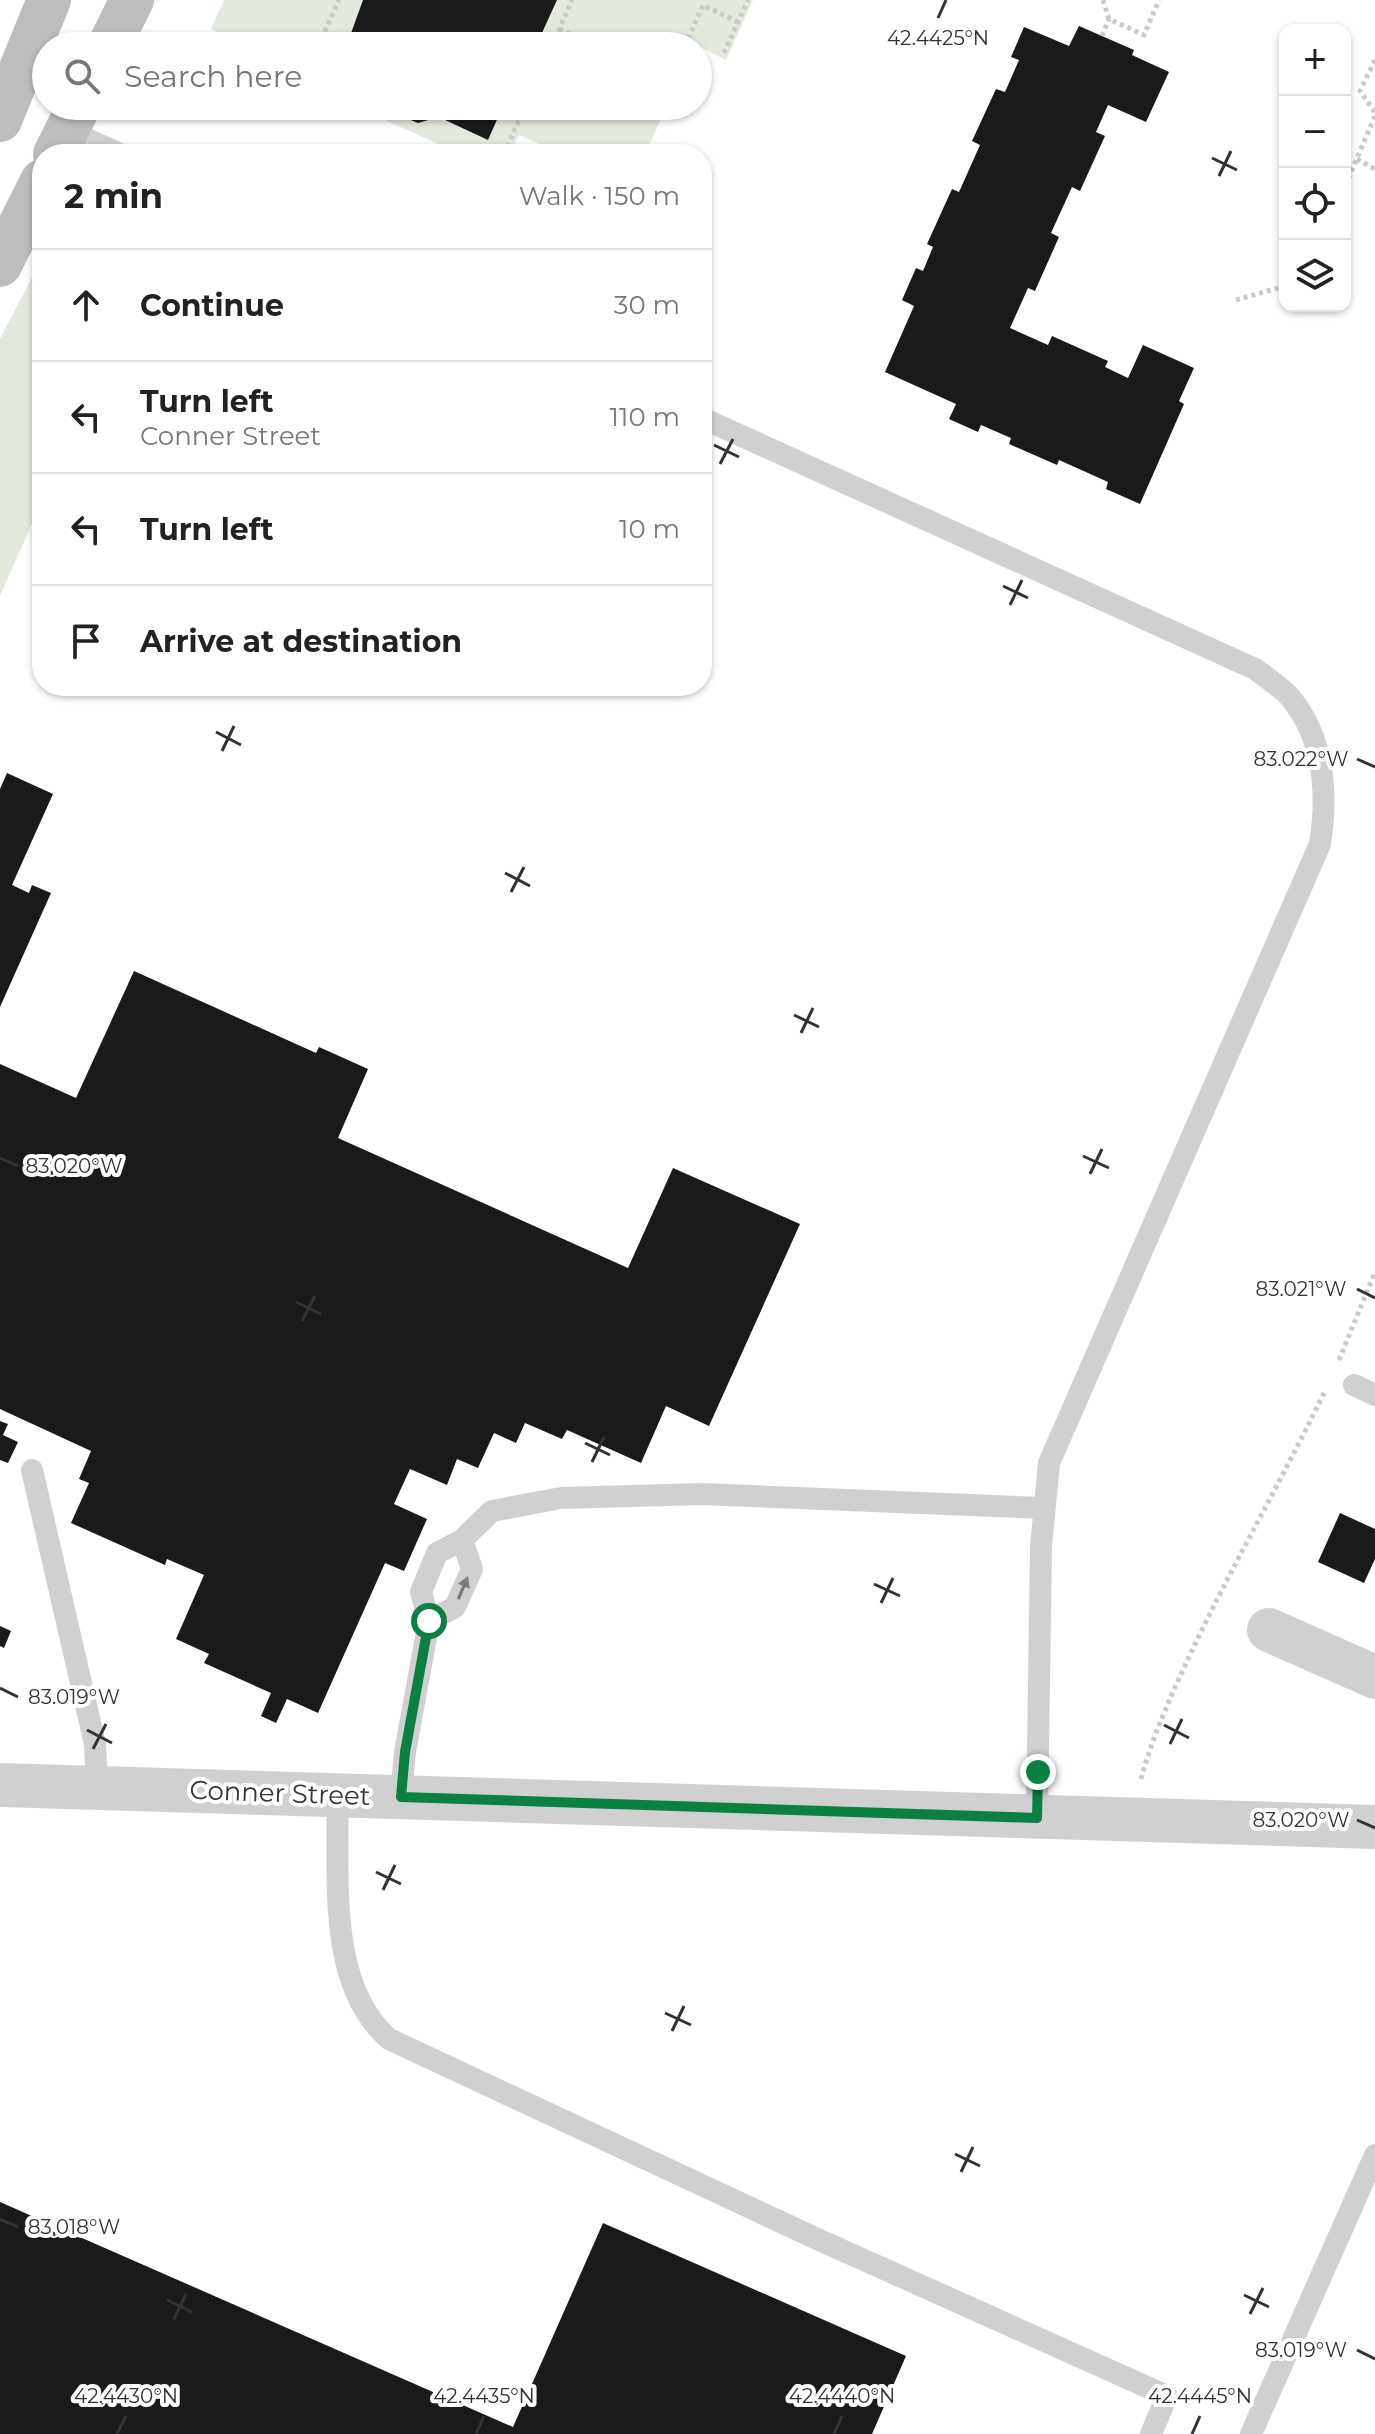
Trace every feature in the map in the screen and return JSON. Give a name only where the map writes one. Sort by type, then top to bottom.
[{"type":"main road","points":[[36,32],[49,0]]},
{"type":"main road","points":[[116,32],[132,0]]},
{"type":"main road","points":[[0,120],[32,42]]},
{"type":"main road","points":[[0,265],[32,201]]},
{"type":"street","points":[[1269,1630],[1375,1677]]},
{"type":"street","name":"Conner Street","points":[[0,1785],[1375,1827]]},
{"type":"lane","points":[[67,130],[98,144]]},
{"type":"lane","points":[[712,423],[1255,669],[1288,696],[1311,731],[1322,772],[1325,813],[1320,844],[1049,1463],[1043,1508],[1037,1818]]},
{"type":"lane","points":[[1354,1385],[1375,1395]]},
{"type":"lane","points":[[32,1470],[95,1744],[97,1788]]},
{"type":"lane","points":[[401,1797],[405,1752],[429,1621],[421,1592],[437,1553],[462,1540],[492,1511],[561,1498],[702,1494],[1043,1508]]},
{"type":"lane","points":[[429,1621],[455,1607],[472,1569],[462,1540]]},
{"type":"lane","points":[[337,1794],[345,1964],[354,1992],[372,2024],[389,2039],[815,2238],[1167,2396],[1151,2434]]},
{"type":"lane","points":[[1251,2434],[1375,2155]]},
{"type":"path","points":[[324,32],[339,0]]},
{"type":"path","points":[[558,32],[572,0]]},
{"type":"path","points":[[724,53],[748,0]]},
{"type":"path","points":[[1102,36],[1109,19],[1103,0]]},
{"type":"path","points":[[1109,19],[1144,35],[1159,0]]},
{"type":"path","points":[[691,32],[703,5],[738,22]]},
{"type":"path","points":[[559,29],[566,32]]},
{"type":"path","points":[[1351,172],[1375,114],[1360,91],[1375,60]]},
{"type":"path","points":[[508,144],[519,120]]},
{"type":"path","points":[[1357,159],[1375,169]]},
{"type":"path","points":[[1236,300],[1279,288]]},
{"type":"path","points":[[1335,1368],[1375,1272]]},
{"type":"path","points":[[1142,1776],[1168,1700],[1228,1575],[1285,1473],[1329,1382]]},
{"type":"shaded area","points":[[224,0],[753,0],[726,60],[712,53],[712,32],[217,32],[211,29]]},
{"type":"shaded area","points":[[384,120],[661,120],[650,144],[540,144],[519,135],[515,144],[438,144]]},
{"type":"shaded area","points":[[32,277],[32,524],[0,596],[0,339]]},
{"type":"building","points":[[363,0],[557,0],[542,32],[351,32]]},
{"type":"building","points":[[1079,26],[1134,50],[1132,55],[1169,72],[1146,122],[1108,105],[1096,132],[1105,136],[1080,191],[1072,187],[1051,233],[1059,237],[1035,291],[1028,288],[1010,328],[1048,345],[1052,336],[1108,361],[1105,367],[1128,378],[1143,345],[1194,368],[1179,401],[1184,404],[1140,504],[1106,489],[1108,482],[1059,460],[1057,465],[1009,444],[1011,438],[981,425],[978,432],[949,419],[956,404],[885,372],[914,306],[902,300],[916,268],[923,271],[933,247],[927,244],[952,189],[959,192],[980,145],[972,141],[996,89],[1005,92],[1019,60],[1011,57],[1024,27],[1069,46]]},
{"type":"building","points":[[445,120],[497,120],[488,140]]},
{"type":"building","points":[[7,773],[53,794],[12,885],[29,893],[32,885],[51,893],[0,1007],[0,789]]},
{"type":"building","points":[[134,971],[316,1053],[319,1047],[368,1069],[338,1138],[628,1268],[673,1168],[800,1224],[709,1426],[666,1406],[641,1463],[567,1430],[562,1439],[525,1423],[516,1443],[494,1433],[478,1468],[457,1459],[447,1485],[410,1469],[394,1504],[427,1519],[404,1571],[385,1563],[318,1713],[287,1699],[276,1723],[261,1716],[271,1693],[204,1663],[209,1654],[176,1639],[204,1575],[167,1559],[165,1565],[71,1523],[89,1483],[79,1479],[91,1451],[0,1409],[0,1064],[76,1098]]},
{"type":"building","points":[[0,1421],[8,1424],[3,1435],[18,1442],[8,1463],[0,1460]]},
{"type":"building","points":[[1340,1513],[1375,1529],[1375,1559],[1364,1583],[1318,1562]]},
{"type":"building","points":[[0,1626],[11,1631],[4,1648],[0,1646]]},
{"type":"building","points":[[0,2202],[513,2427],[603,2223],[906,2356],[872,2434],[0,2434]]},
{"type":"route","points":[[429,1621],[405,1752],[401,1797],[1037,1818],[1038,1772]]}]
